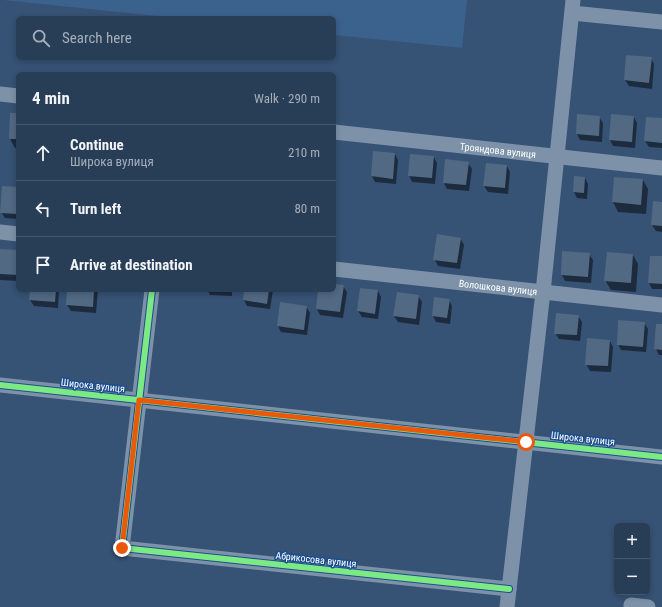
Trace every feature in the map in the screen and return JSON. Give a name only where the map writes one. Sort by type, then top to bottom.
[{"type":"street","points":[[507,607],[543,292],[573,6],[662,22]]},
{"type":"street","points":[[0,94],[16,96]]},
{"type":"street","name":"Трояндова вулиця","points":[[336,132],[662,168]]},
{"type":"street","points":[[0,232],[16,234]]},
{"type":"street","name":"Волошкова вулиця","points":[[336,269],[662,306]]},
{"type":"street","points":[[139,400],[152,292]]},
{"type":"street","name":"Широка вулиця","points":[[0,385],[662,457]]},
{"type":"street","name":"Абрикосова вулиця","points":[[139,400],[122,548],[509,589]]},
{"type":"street","points":[[632,605],[648,607]]},
{"type":"water","points":[[3,0],[467,0],[462,48],[336,35],[336,16],[157,16]]},
{"type":"building","points":[[626,55],[652,57],[649,83],[624,80]]},
{"type":"building","points":[[10,113],[16,113],[16,139],[9,139]]},
{"type":"building","points":[[577,114],[600,116],[599,136],[576,134]]},
{"type":"building","points":[[611,114],[634,116],[632,142],[609,140]]},
{"type":"building","points":[[646,117],[662,118],[662,143],[644,141]]},
{"type":"building","points":[[373,151],[395,153],[393,179],[371,176]]},
{"type":"building","points":[[410,154],[434,156],[432,178],[408,176]]},
{"type":"building","points":[[445,159],[469,162],[466,185],[443,183]]},
{"type":"building","points":[[486,163],[507,165],[505,188],[483,186]]},
{"type":"building","points":[[574,176],[585,177],[584,193],[573,192]]},
{"type":"building","points":[[614,177],[643,179],[641,205],[612,202]]},
{"type":"building","points":[[2,186],[16,187],[16,214],[0,213]]},
{"type":"building","points":[[653,201],[662,202],[662,226],[651,225]]},
{"type":"building","points":[[437,234],[461,238],[457,263],[433,260]]},
{"type":"building","points":[[0,249],[16,250],[16,275],[0,274]]},
{"type":"building","points":[[562,251],[590,253],[588,277],[561,275]]},
{"type":"building","points":[[607,252],[633,254],[631,283],[604,281]]},
{"type":"building","points":[[650,256],[662,256],[662,284],[648,283]]},
{"type":"building","points":[[336,284],[344,285],[340,312],[316,309],[318,292],[336,292]]},
{"type":"building","points":[[360,288],[378,290],[375,314],[357,311]]},
{"type":"building","points":[[30,292],[56,292],[55,302],[29,300]]},
{"type":"building","points":[[67,292],[94,292],[93,307],[66,305]]},
{"type":"building","points":[[244,292],[269,292],[267,304],[243,300]]},
{"type":"building","points":[[397,292],[419,295],[416,319],[393,316]]},
{"type":"building","points":[[434,297],[450,299],[447,318],[432,316]]},
{"type":"building","points":[[280,302],[307,306],[304,330],[277,326]]},
{"type":"building","points":[[556,313],[579,315],[577,335],[554,334]]},
{"type":"building","points":[[618,320],[645,322],[643,347],[617,345]]},
{"type":"building","points":[[656,324],[662,324],[662,350],[654,349]]},
{"type":"building","points":[[587,338],[610,340],[608,366],[585,365]]},
{"type":"cycle path","points":[[152,292],[122,548],[509,589]]},
{"type":"cycle path","points":[[0,385],[662,457]]},
{"type":"route","points":[[122,548],[139,400],[526,442]]}]
